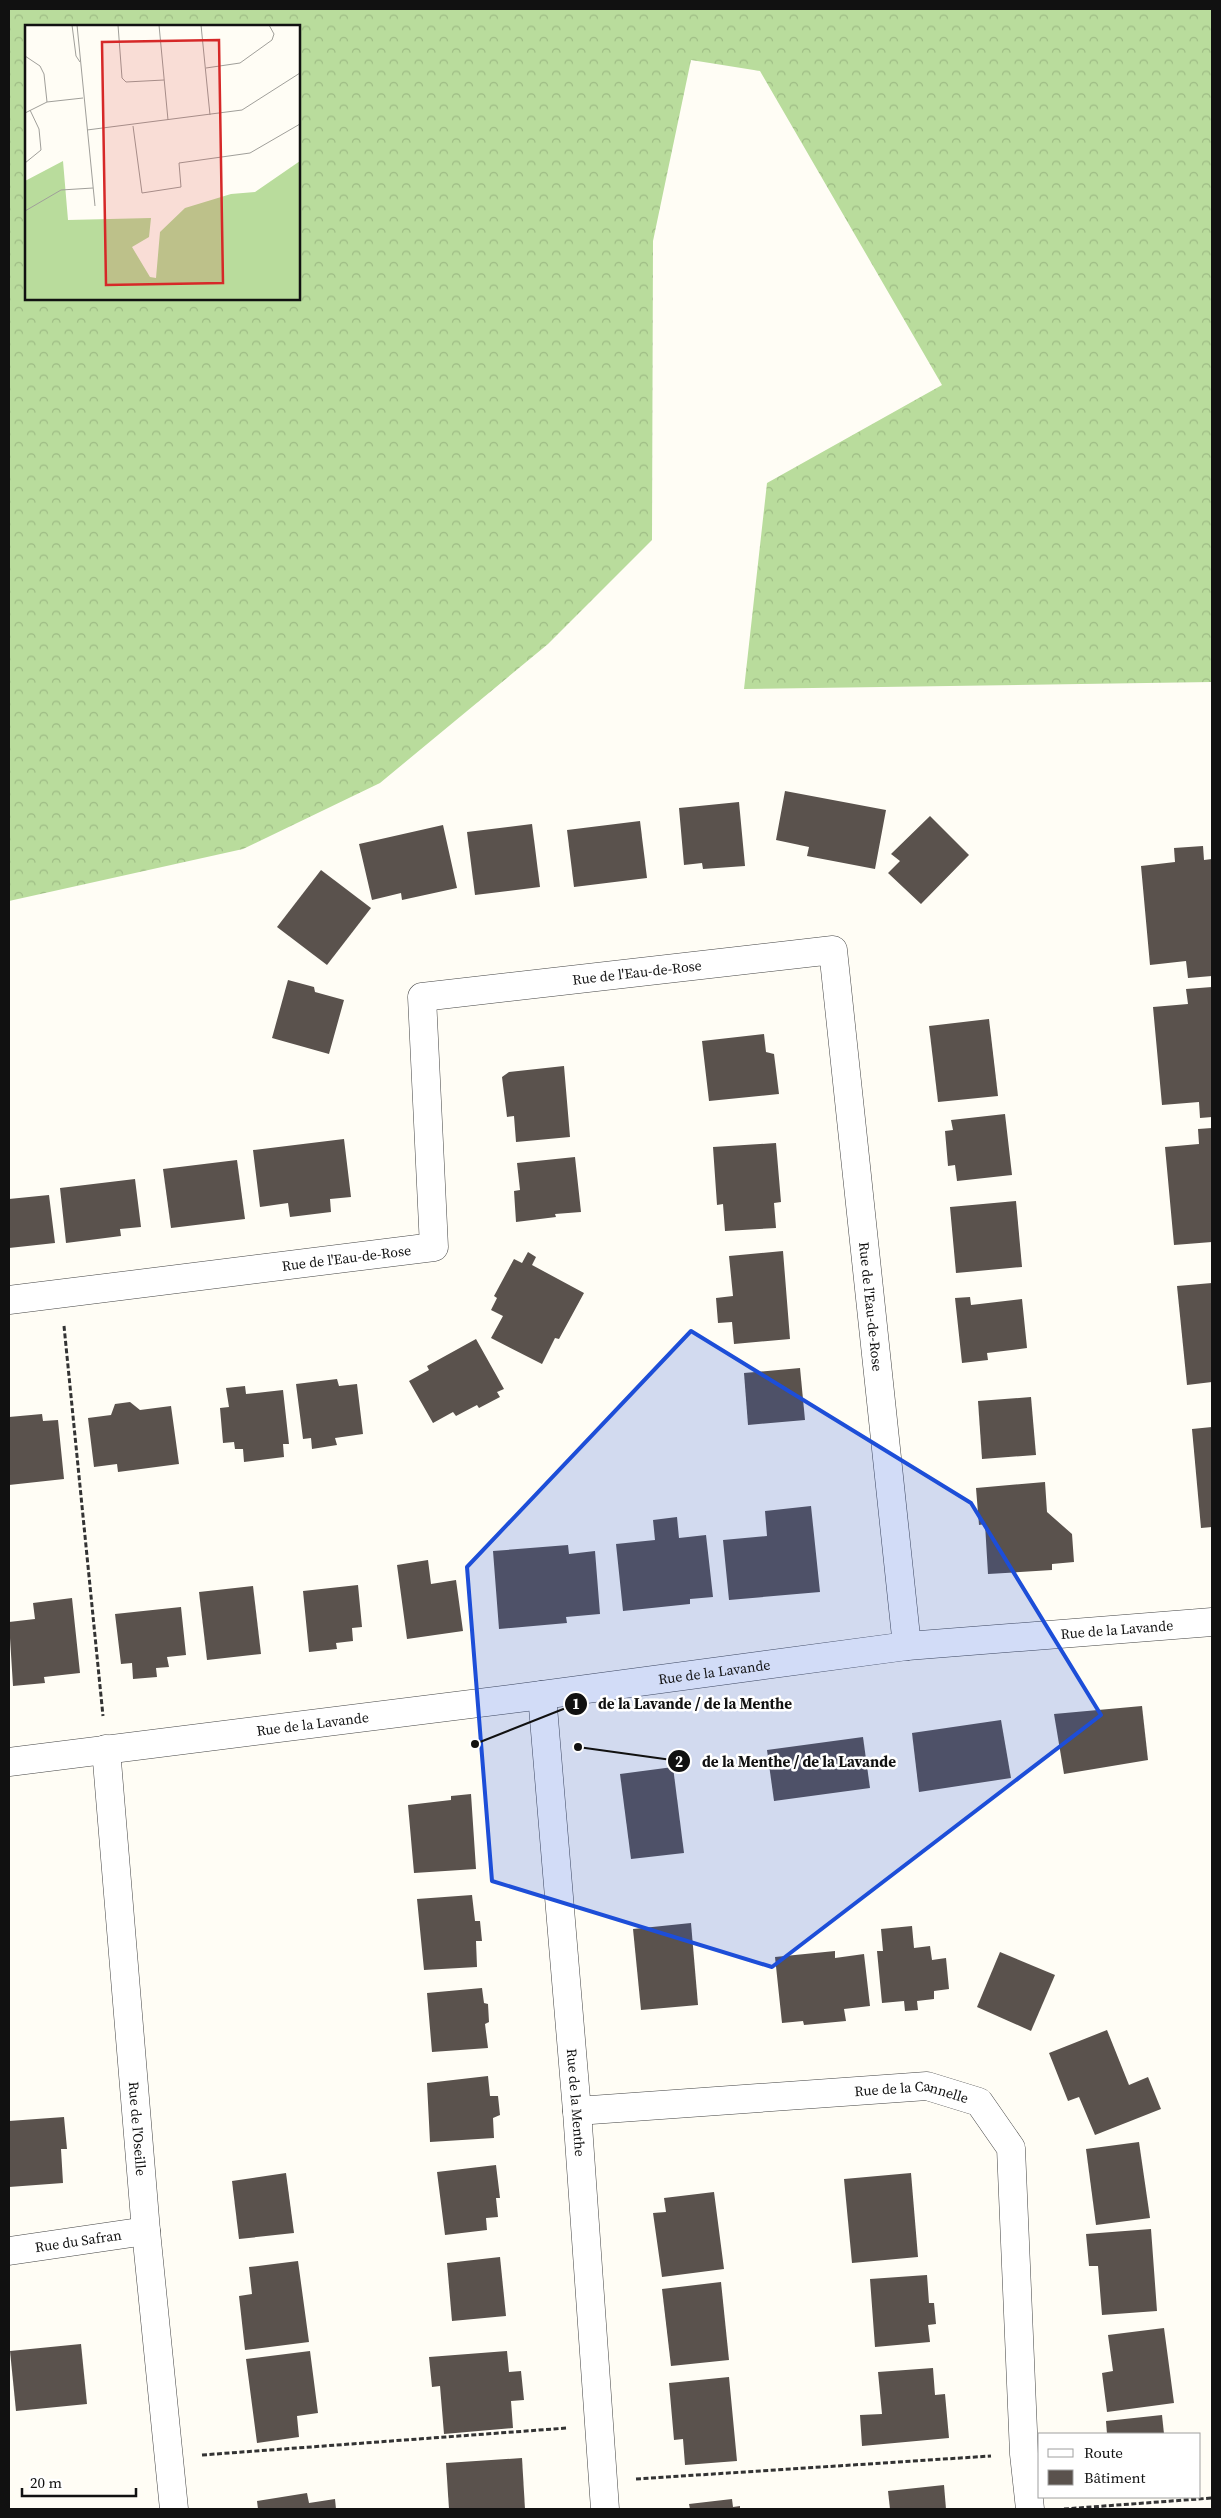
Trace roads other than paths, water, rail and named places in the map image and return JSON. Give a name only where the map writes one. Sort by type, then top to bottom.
[{"type":"street","name":"Rue de l'Eau-de-Rose","points":[[9,1300],[434,1247],[422,997],[833,950],[907,1646]]},
{"type":"street","name":"Rue de la Lavande","points":[[9,1762],[542,1695],[907,1646],[1212,1622]]},
{"type":"street","name":"Rue de la Menthe","points":[[542,1695],[577,2111],[605,2509]]},
{"type":"street","name":"Rue de l'Oseille","points":[[106,1749],[146,2231],[174,2509]]},
{"type":"street","name":"Rue de la Cannelle","points":[[577,2111],[927,2086],[979,2102],[1011,2148],[1024,2454],[1030,2509]]},
{"type":"street","name":"Rue du Safran","points":[[9,2251],[146,2231]]},
{"type":"place","name":"de la Lavande / de la Menthe","points":[[475,1744]]},
{"type":"place","name":"de la Menthe / de la Lavande","points":[[578,1747]]}]
